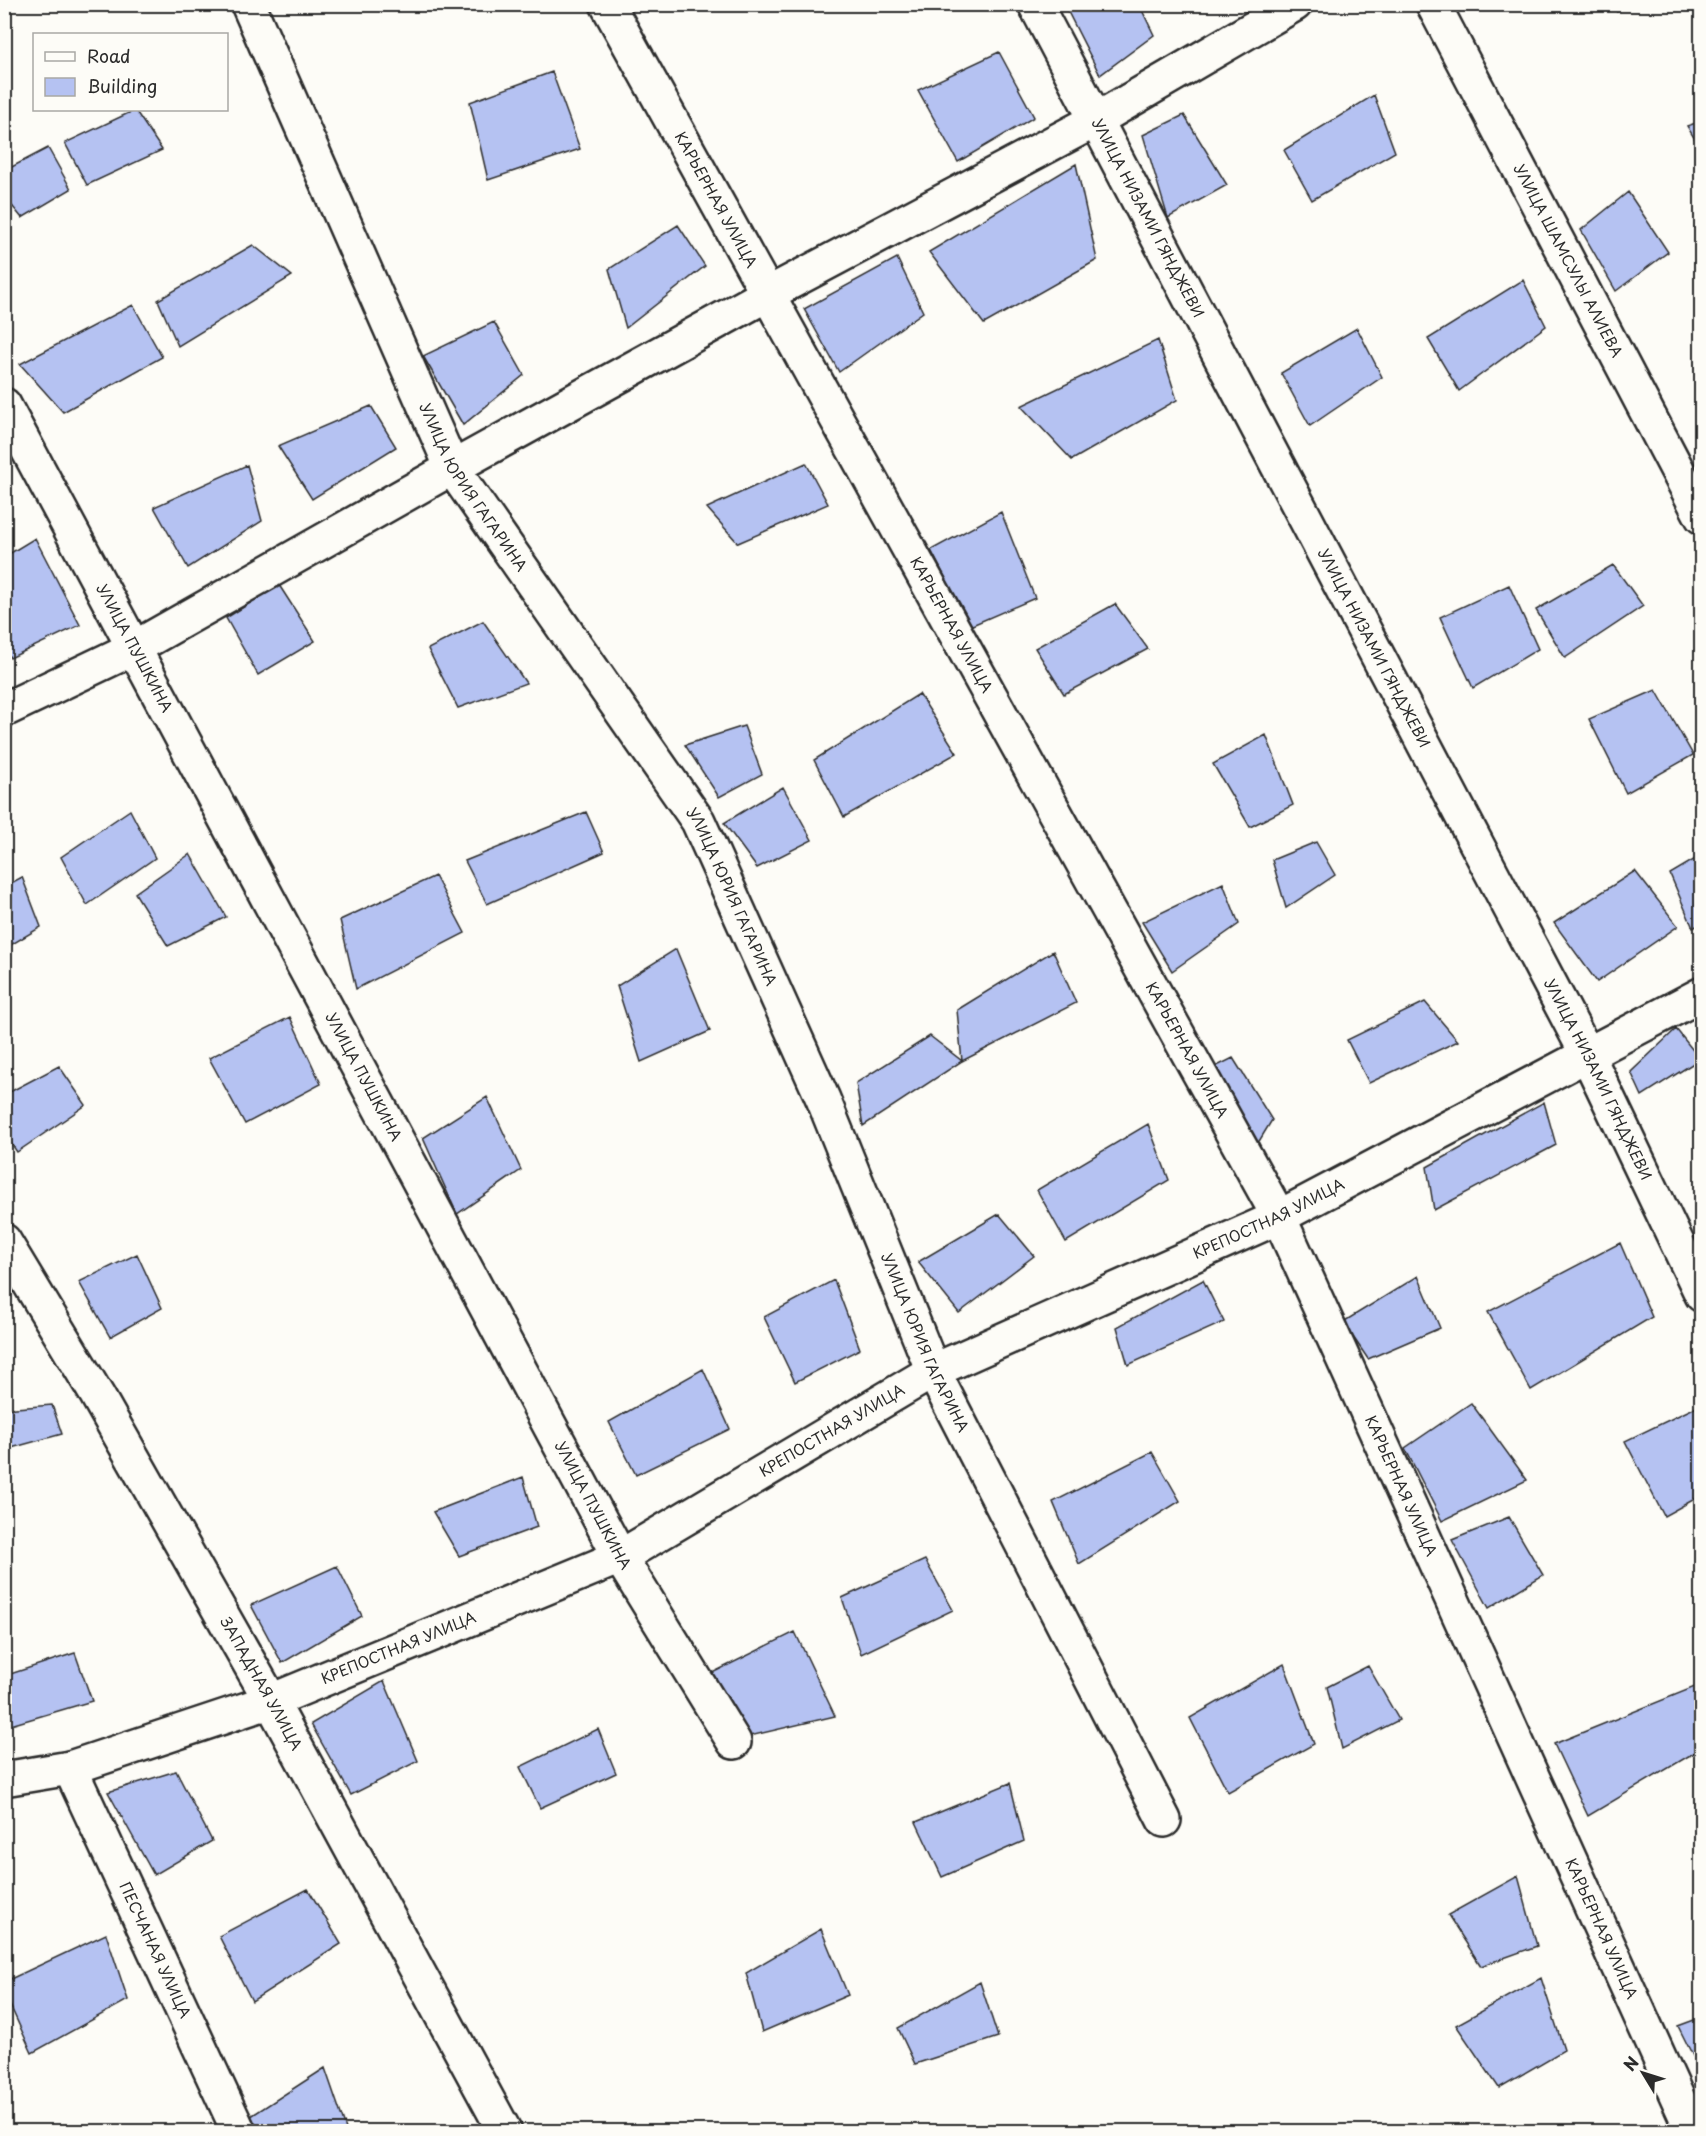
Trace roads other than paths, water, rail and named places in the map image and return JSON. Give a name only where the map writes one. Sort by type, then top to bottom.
[{"type":"street","name":"УЛИЦА ЮРИЯ ГАГАРИНА","points":[[248,4],[452,468],[698,821],[823,1099],[933,1371],[1164,1820]]},
{"type":"street","name":"КАРЬЕРНАЯ УЛИЦА","points":[[607,4],[766,295],[1279,1217],[1693,2132]]},
{"type":"street","name":"УЛИЦА НИЗАМИ ГЯНДЖЕВИ","points":[[1035,4],[1587,1054],[1701,1295]]},
{"type":"street","points":[[4,711],[134,648],[452,468],[766,295],[1096,120],[1296,4]]},
{"type":"street","name":"УЛИЦА ШАМСУЛЫ АЛИЕВА","points":[[1433,4],[1701,517]]},
{"type":"street","name":"УЛИЦА ПУШКИНА","points":[[4,405],[620,1557],[734,1742]]},
{"type":"street","name":"КРЕПОСТНАЯ УЛИЦА","points":[[4,1779],[70,1768],[271,1701],[620,1557],[933,1371],[1279,1217],[1701,994]]},
{"type":"street","name":"ЗАПАДНАЯ УЛИЦА","points":[[4,1241],[97,1395],[271,1701],[505,2132]]},
{"type":"street","name":"ПЕСЧАНАЯ УЛИЦА","points":[[70,1768],[240,2132]]}]
